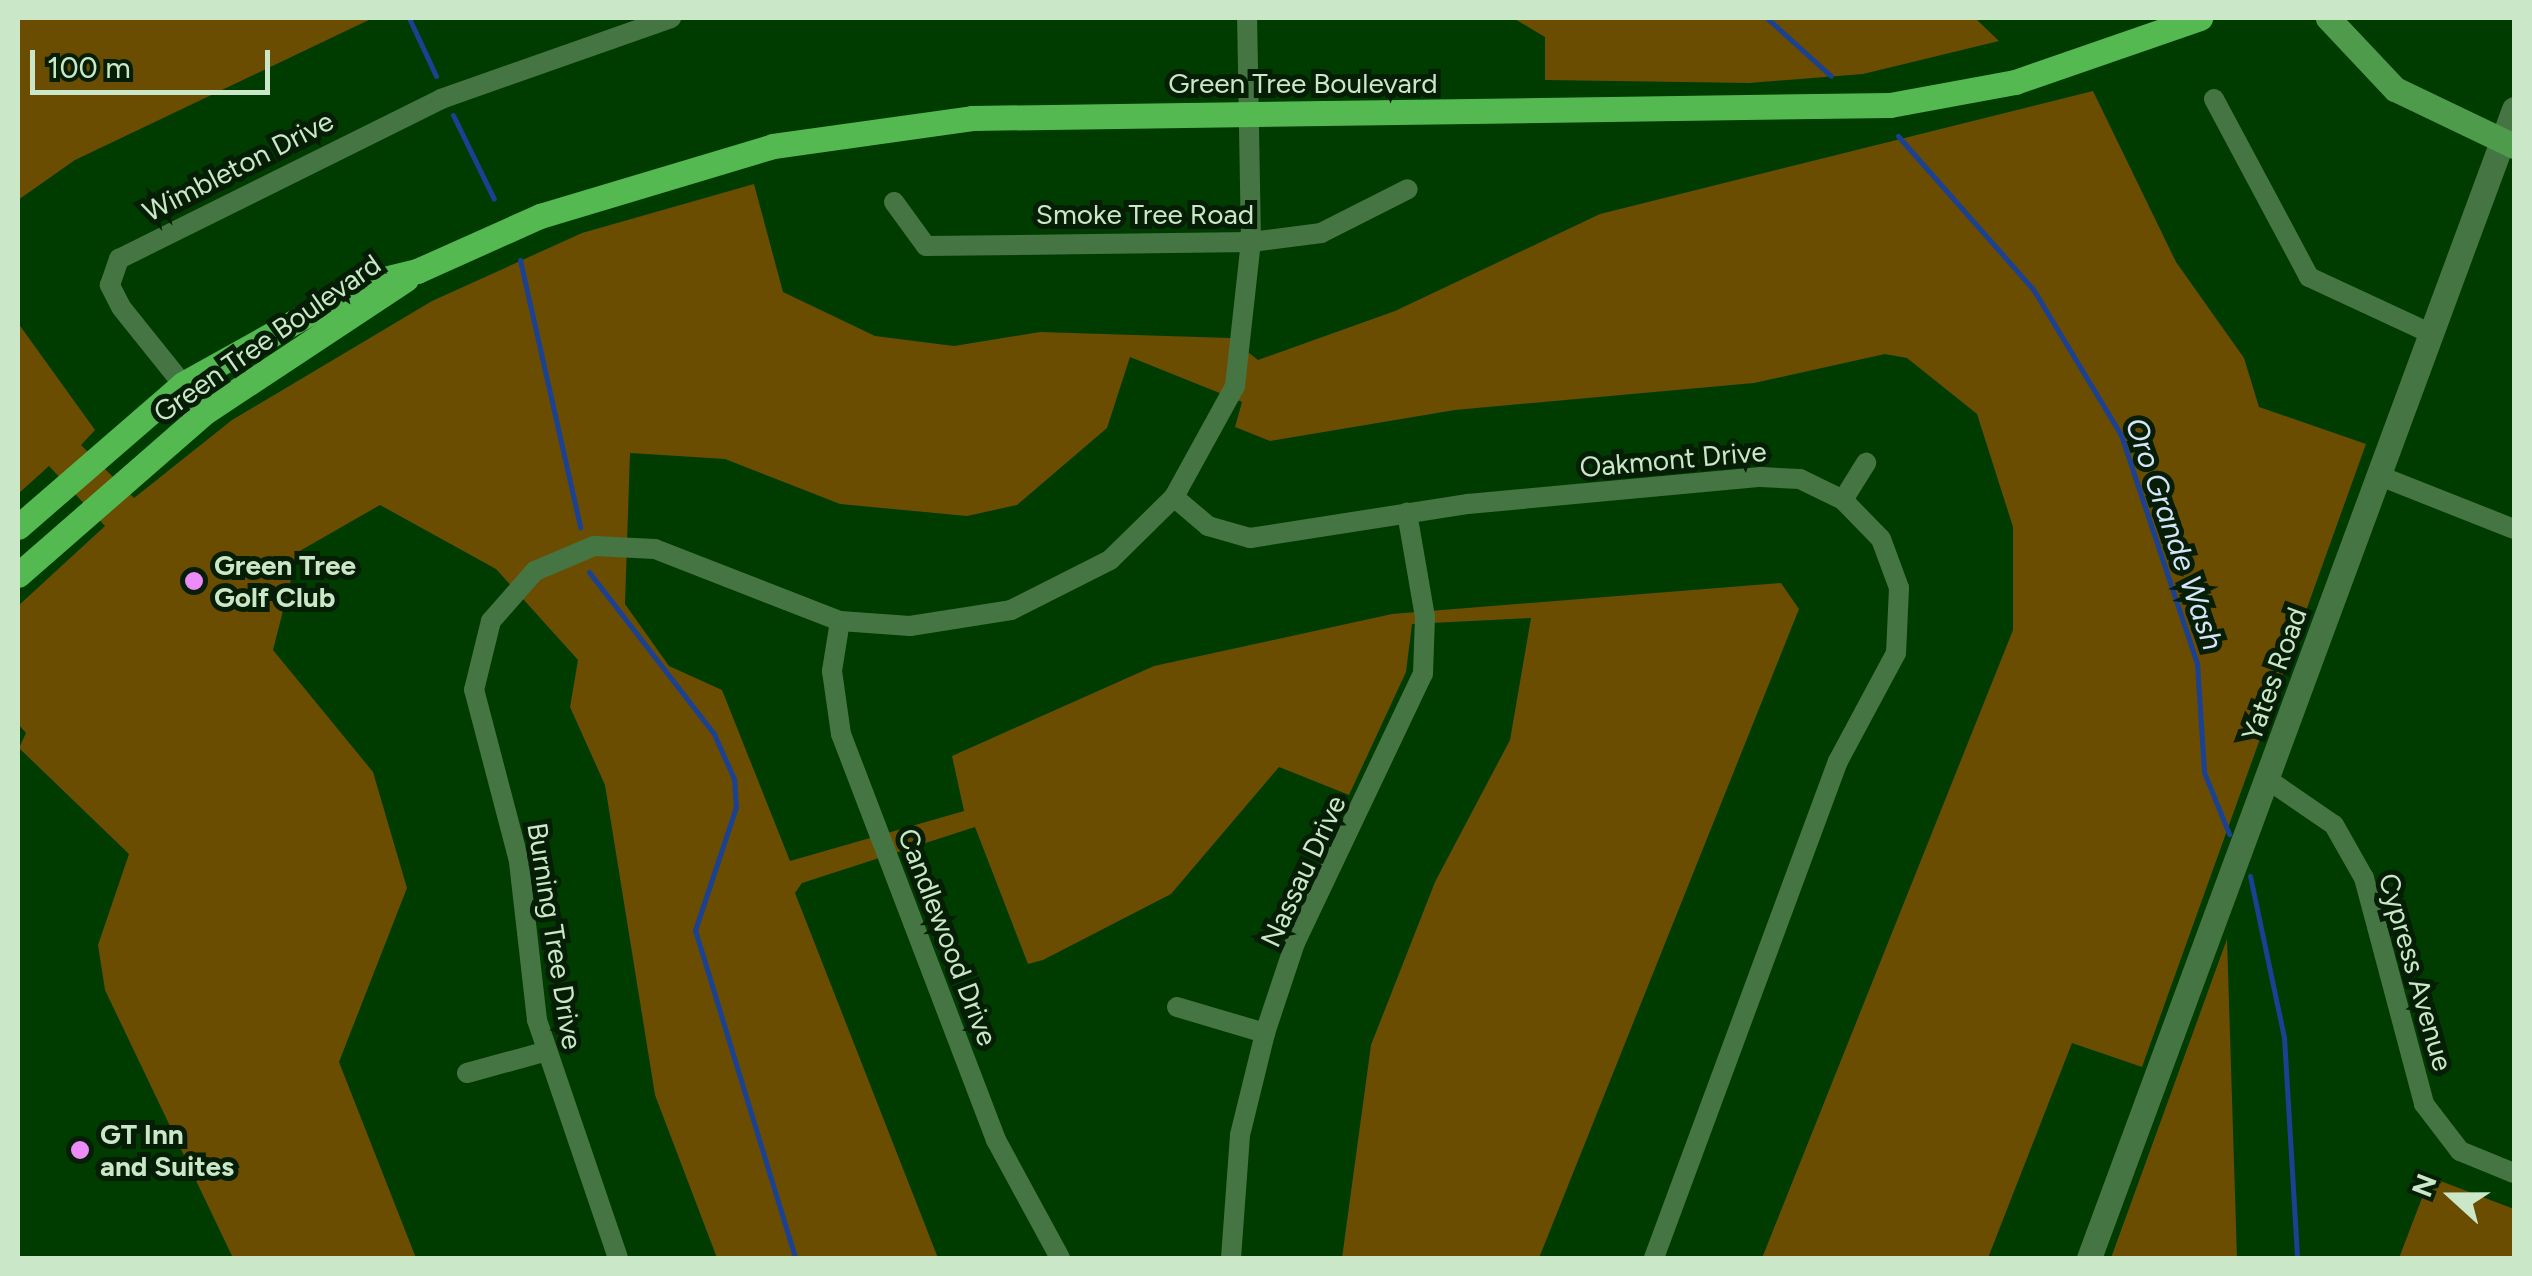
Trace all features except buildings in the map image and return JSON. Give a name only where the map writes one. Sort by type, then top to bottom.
[{"type":"main road","name":"Green Tree Boulevard","points":[[18,575],[205,412],[417,271],[540,216],[773,146],[972,118],[1890,105],[2015,82],[2200,18]]},
{"type":"main road","points":[[2328,18],[2395,89],[2508,144]]},
{"type":"main road","name":"Green Tree Boulevard","points":[[18,527],[184,384],[360,285],[417,271]]},
{"type":"street","name":"Wimbleton Drive","points":[[205,412],[110,285],[119,258],[441,99],[671,18]]},
{"type":"street","name":"Burning Tree Drive","points":[[618,1258],[544,1052],[518,861],[474,690],[500,605],[567,554],[625,544],[840,621],[944,624],[1041,599],[1110,560],[1174,497],[1236,386],[1251,242],[1247,18]]},
{"type":"street","points":[[2214,99],[2309,277],[2432,334]]},
{"type":"street","name":"Yates Road","points":[[2089,1258],[2432,334],[2508,144],[2514,109]]},
{"type":"street","name":"Smoke Tree Road","points":[[894,202],[926,246],[1251,242],[1321,233],[1408,188]]},
{"type":"street","points":[[1843,500],[1866,463]]},
{"type":"street","points":[[2380,476],[2514,529]]},
{"type":"street","name":"Oakmont Drive","points":[[1174,497],[1208,526],[1250,538],[1407,513],[1761,477],[1800,479],[1843,500],[1881,539],[1899,588],[1896,653],[1838,761],[1654,1258]]},
{"type":"street","name":"Nassau Drive","points":[[1231,1258],[1240,1136],[1266,1033],[1296,944],[1423,674],[1425,616],[1407,513]]},
{"type":"street","name":"Candlewood Drive","points":[[840,621],[832,671],[841,734],[996,1140],[1060,1258]]},
{"type":"street","name":"Cypress Avenue","points":[[2267,779],[2334,825],[2364,878],[2424,1104],[2460,1151],[2514,1173]]},
{"type":"street","points":[[1178,1007],[1266,1033]]},
{"type":"street","points":[[467,1074],[544,1052]]},
{"type":"shaded area","points":[[18,18],[373,18],[75,160],[18,200]]},
{"type":"shaded area","points":[[1513,18],[1975,18],[1999,41],[1863,74],[1749,83],[1545,80],[1545,37]]},
{"type":"shaded area","points":[[2093,91],[2176,262],[2244,358],[2259,407],[2366,444],[2142,1067],[2072,1043],[1988,1258],[1762,1258],[2013,630],[2013,527],[1977,414],[1907,358],[1885,354],[1754,383],[1455,410],[1270,441],[1235,427],[1242,402],[1130,357],[1107,428],[1017,505],[967,516],[840,504],[725,459],[630,453],[625,604],[669,666],[722,690],[790,861],[964,811],[952,756],[1154,666],[1392,614],[1781,583],[1799,609],[1539,1258],[1342,1258],[1371,1045],[1435,882],[1510,740],[1531,618],[1412,624],[1406,672],[1349,795],[1279,767],[1171,894],[1043,960],[1028,964],[975,827],[802,883],[795,893],[938,1258],[717,1258],[655,1095],[605,785],[570,707],[578,660],[496,569],[380,505],[298,552],[273,650],[373,772],[407,888],[339,1062],[416,1258],[233,1258],[105,990],[98,945],[129,854],[19,748],[26,733],[18,724],[18,606],[105,526],[49,466],[18,494],[18,323],[95,430],[81,445],[134,498],[232,420],[432,301],[582,233],[754,184],[783,292],[875,336],[954,346],[1040,332],[1230,338],[1258,360],[1395,311],[1600,214]]},
{"type":"shaded area","points":[[2227,939],[2237,1258],[2111,1258]]},
{"type":"shaded area","points":[[2430,1177],[2514,1209],[2514,1258],[2399,1258]]},
{"type":"waterway","points":[[409,18],[436,76]]},
{"type":"waterway","name":"Oro Grande Wash","points":[[1767,18],[1831,76]]},
{"type":"waterway","points":[[453,115],[494,199]]},
{"type":"waterway","name":"Oro Grande Wash","points":[[1898,136],[2033,289],[2121,435],[2197,663],[2204,772],[2229,834]]},
{"type":"waterway","points":[[520,260],[580,527]]},
{"type":"waterway","points":[[589,572],[714,734],[734,779],[736,807],[695,930],[795,1258]]},
{"type":"waterway","name":"Oro Grande Wash","points":[[2250,876],[2284,1037],[2297,1258]]},
{"type":"place","name":"Green Tree Golf Club","points":[[194,581]]},
{"type":"place","name":"GT Inn and Suites","points":[[80,1150]]}]
